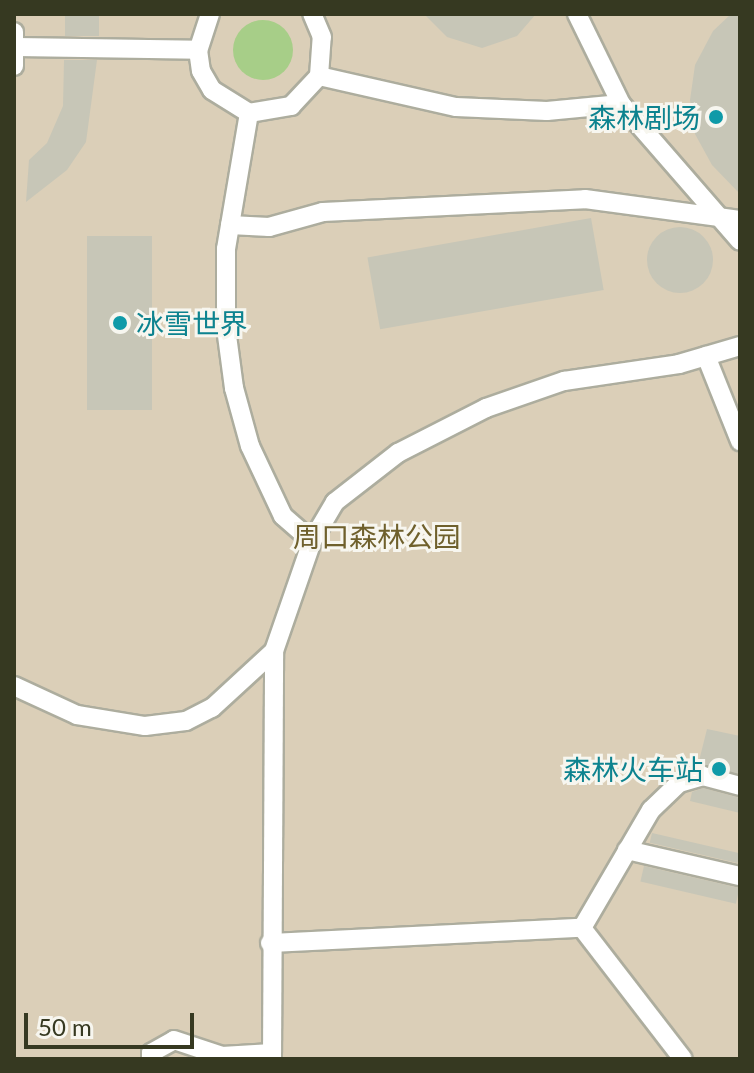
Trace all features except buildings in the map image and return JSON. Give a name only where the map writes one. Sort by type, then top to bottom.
[{"type":"street","points":[[210,14],[198,50],[212,90],[249,113],[291,106],[319,76],[322,37],[312,14]]},
{"type":"street","points":[[577,14],[621,104],[731,220],[740,241]]},
{"type":"street","points":[[15,48],[198,50]]},
{"type":"street","points":[[319,76],[456,107],[547,111],[621,104]]},
{"type":"street","points":[[249,113],[230,225],[226,328],[234,388],[250,446],[283,516],[312,541]]},
{"type":"street","points":[[230,225],[269,227],[323,212],[585,199],[731,220]]},
{"type":"street","points":[[151,1059],[151,1053],[174,1040],[222,1056],[272,1056],[270,943],[274,651],[312,541],[335,502],[398,453],[486,408],[564,381],[706,356],[740,346]]},
{"type":"street","points":[[706,356],[740,441]]},
{"type":"street","points":[[14,686],[77,715],[145,726],[186,721],[212,708],[274,651]]},
{"type":"street","points":[[582,928],[651,810],[679,783],[703,776],[740,786]]},
{"type":"street","points":[[627,850],[740,876]]},
{"type":"street","points":[[270,943],[582,928]]},
{"type":"street","points":[[582,928],[683,1059]]},
{"type":"green space","name":"周口森林公园","points":[[14,14],[740,14],[740,1059],[14,1059]]},
{"type":"shaded area","points":[[263,20],[274,22],[284,29],[291,39],[291,61],[284,71],[274,78],[263,80],[252,78],[242,71],[235,61],[233,50],[235,39],[242,29],[252,22]]},
{"type":"place","name":"森林剧场","points":[[716,117]]},
{"type":"place","name":"冰雪世界","points":[[120,323]]},
{"type":"place","name":"森林火车站","points":[[719,769]]}]
